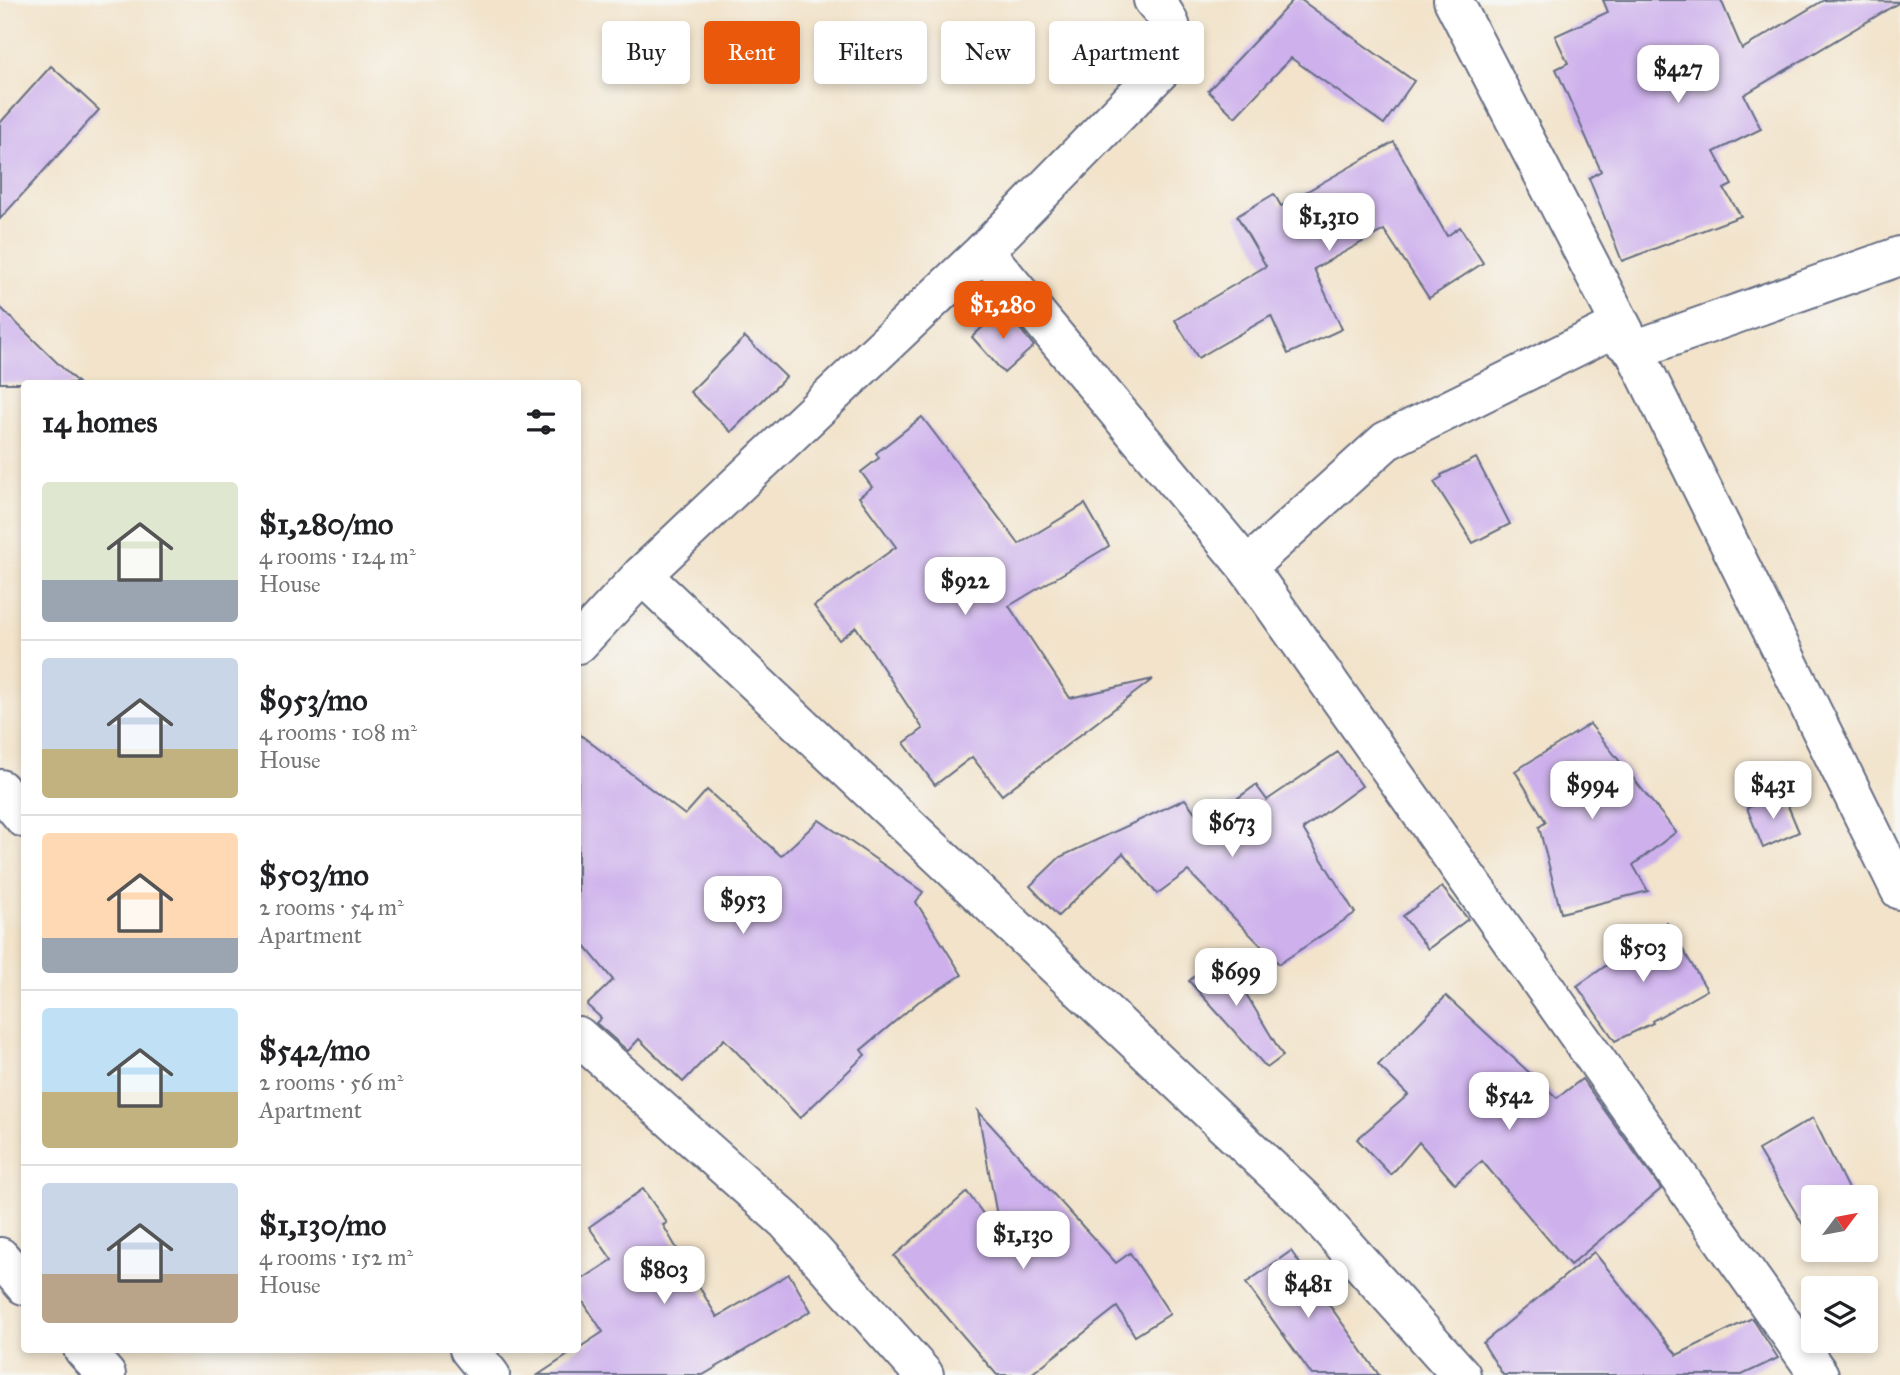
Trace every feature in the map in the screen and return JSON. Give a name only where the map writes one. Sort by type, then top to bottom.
[{"type":"street","points":[[581,641],[642,575],[984,250],[1164,67],[1172,51],[1173,33],[1168,18],[1153,0]]},
{"type":"street","points":[[1453,0],[1634,350],[1900,890]]},
{"type":"street","points":[[984,250],[1247,566],[1819,1375]]},
{"type":"street","points":[[1634,350],[1900,256]]},
{"type":"street","points":[[1247,566],[1386,441],[1610,330],[1634,350]]},
{"type":"street","points":[[642,575],[1306,1202],[1461,1375]]},
{"type":"street","points":[[0,789],[21,814]]},
{"type":"street","points":[[581,1039],[786,1221],[924,1375]]},
{"type":"street","points":[[0,1257],[21,1282]]},
{"type":"street","points":[[87,1353],[106,1375]]},
{"type":"street","points":[[472,1353],[490,1375]]},
{"type":"building","points":[[1293,0],[1301,0],[1414,81],[1384,124],[1291,58],[1235,117],[1208,91]]},
{"type":"building","points":[[1603,0],[1721,0],[1742,49],[1824,0],[1900,2],[1744,95],[1761,129],[1714,152],[1732,185],[1724,189],[1741,216],[1622,261],[1589,178],[1601,171],[1556,69],[1568,63],[1555,36],[1608,12]]},
{"type":"building","points":[[51,66],[99,110],[0,219],[0,123]]},
{"type":"building","points":[[1394,142],[1447,236],[1460,227],[1483,263],[1429,298],[1384,230],[1314,269],[1342,329],[1288,354],[1271,316],[1198,358],[1175,320],[1266,266],[1237,216],[1274,194],[1281,206]]},
{"type":"building","points":[[0,307],[75,380],[21,380],[21,383],[0,383]]},
{"type":"building","points":[[1003,308],[1034,346],[1004,373],[972,337]]},
{"type":"building","points":[[745,337],[786,377],[731,432],[690,392]]},
{"type":"building","points":[[922,417],[1019,544],[1085,504],[1109,546],[1009,606],[1070,698],[1153,679],[1002,795],[972,757],[935,785],[904,743],[923,729],[856,627],[839,640],[814,606],[896,547],[859,497],[872,487],[861,472],[879,458],[876,453]]},
{"type":"building","points":[[1476,458],[1510,524],[1473,543],[1434,482],[1442,477],[1441,475]]},
{"type":"building","points":[[1590,724],[1676,832],[1633,865],[1648,891],[1561,913],[1539,827],[1546,822],[1515,771]]},
{"type":"building","points":[[581,735],[685,815],[707,790],[781,856],[819,820],[923,892],[916,902],[962,975],[918,1002],[861,1050],[865,1055],[800,1118],[724,1039],[683,1082],[639,1039],[628,1051],[596,1023],[601,1018],[587,1005],[613,980],[581,942]]},
{"type":"building","points":[[1338,752],[1362,786],[1303,829],[1355,913],[1279,964],[1188,871],[1157,894],[1123,853],[1058,916],[1030,886],[1060,857],[1185,799],[1203,823],[1256,785],[1267,800]]},
{"type":"building","points":[[1783,794],[1799,832],[1763,848],[1747,808]]},
{"type":"building","points":[[1442,887],[1468,919],[1428,949],[1403,916]]},
{"type":"building","points":[[1667,923],[1707,990],[1652,1021],[1653,1023],[1615,1041],[1577,986]]},
{"type":"building","points":[[1221,952],[1283,1056],[1267,1068],[1189,981]]},
{"type":"building","points":[[1446,996],[1557,1098],[1582,1079],[1661,1189],[1570,1265],[1482,1161],[1455,1184],[1419,1142],[1391,1175],[1357,1139],[1408,1095],[1378,1065]]},
{"type":"building","points":[[978,1111],[1116,1263],[1130,1253],[1170,1314],[1135,1336],[1117,1307],[1030,1375],[997,1375],[894,1256],[967,1192],[1001,1238]]},
{"type":"building","points":[[1813,1118],[1846,1185],[1801,1185],[1801,1221],[1758,1150]]},
{"type":"building","points":[[643,1189],[667,1223],[663,1225],[717,1317],[789,1274],[811,1311],[703,1375],[538,1375],[571,1353],[581,1353],[581,1347],[603,1332],[581,1299],[581,1280],[612,1260],[589,1227]]},
{"type":"building","points":[[1291,1251],[1379,1375],[1312,1375],[1246,1283]]},
{"type":"building","points":[[1594,1252],[1677,1355],[1752,1318],[1778,1358],[1742,1375],[1503,1375],[1483,1343]]}]
